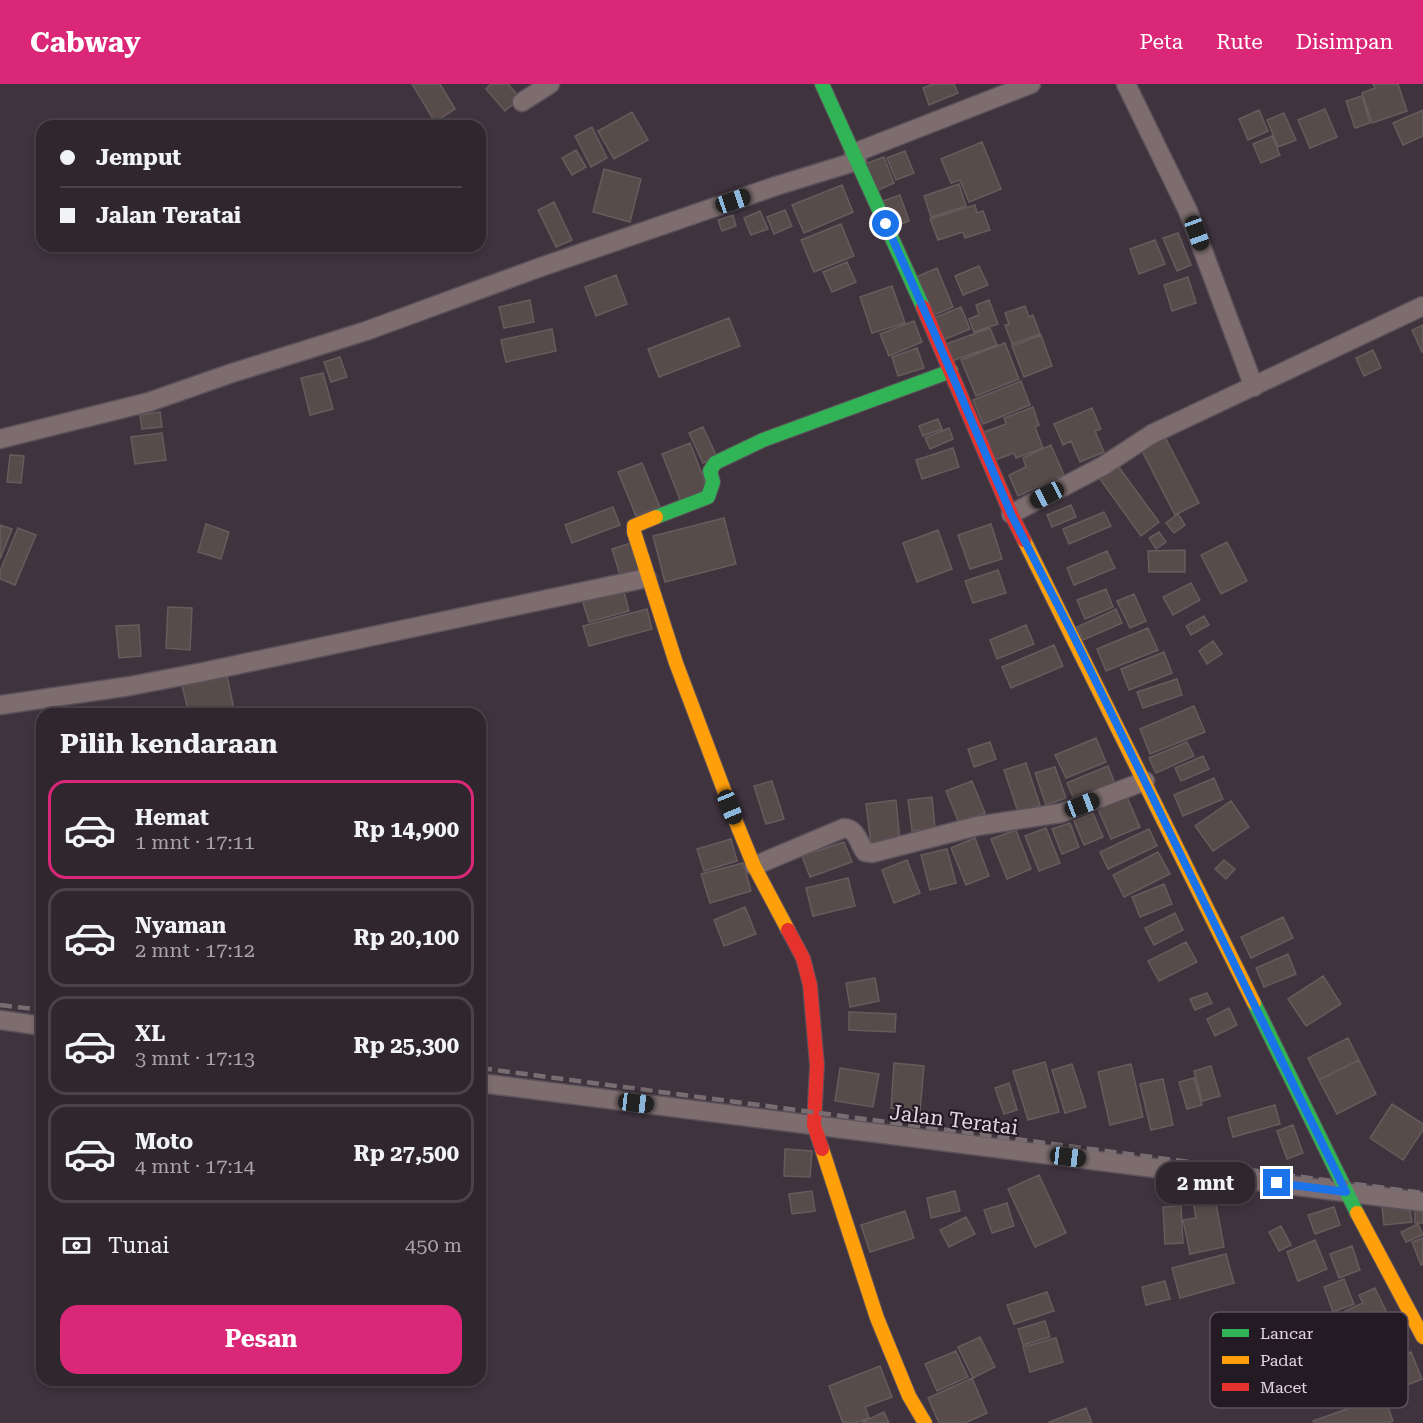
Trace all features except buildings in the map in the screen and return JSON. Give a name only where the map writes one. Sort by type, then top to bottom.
[{"type":"street","points":[[522,102],[550,84]]},
{"type":"street","points":[[822,84],[951,370],[1011,514],[1145,781],[1346,1192],[1423,1337]]},
{"type":"street","points":[[0,439],[149,402],[366,331],[538,268],[856,157],[1031,84]]},
{"type":"street","points":[[1126,84],[1188,212],[1254,387]]},
{"type":"street","points":[[1011,514],[1103,465],[1152,435],[1423,306]]},
{"type":"street","points":[[925,1423],[909,1396],[877,1318],[814,1125],[817,1065],[810,985],[798,947],[754,866],[679,671],[647,578],[634,526],[708,497],[713,482],[710,471],[715,463],[763,440],[951,370]]},
{"type":"street","points":[[0,705],[130,686],[193,674],[647,578]]},
{"type":"street","points":[[754,866],[844,828],[850,828],[865,852],[872,853],[977,825],[1061,813],[1145,781]]},
{"type":"street","points":[[0,1020],[36,1025]]},
{"type":"street","name":"Jalan Teratai","points":[[486,1084],[1423,1202]]},
{"type":"railway","points":[[0,1005],[36,1009]]},
{"type":"railway","points":[[486,1069],[1423,1193]]},
{"type":"traffic: fast","points":[[822,84],[923,307]]},
{"type":"traffic: fast","points":[[656,517],[708,497],[713,482],[710,471],[715,463],[763,440],[951,371]]},
{"type":"traffic: fast","points":[[1254,1003],[1357,1213]]},
{"type":"traffic: slow","points":[[656,517],[634,526],[634,532],[676,663],[736,822],[754,866],[788,930]]},
{"type":"traffic: slow","points":[[1024,540],[1254,1003]]},
{"type":"traffic: slow","points":[[822,1149],[877,1318],[909,1396],[925,1423]]},
{"type":"traffic: slow","points":[[1357,1213],[1423,1337]]},
{"type":"traffic: jam","points":[[923,307],[1024,540]]},
{"type":"traffic: jam","points":[[788,930],[803,958],[810,985],[817,1065],[814,1125],[822,1149]]},
{"type":"route","points":[[886,224],[1011,514],[1072,633],[1346,1192],[1277,1183]]}]
